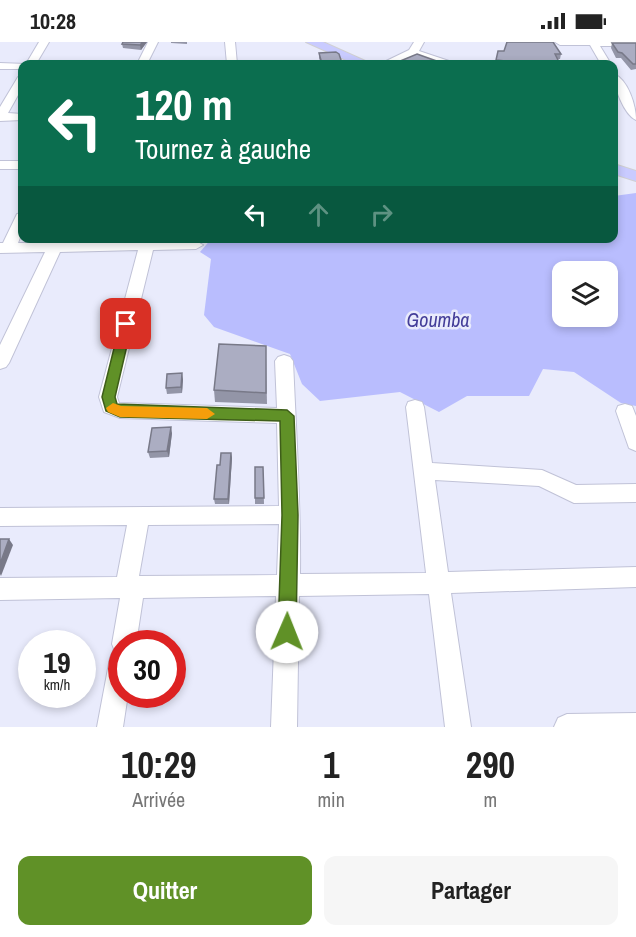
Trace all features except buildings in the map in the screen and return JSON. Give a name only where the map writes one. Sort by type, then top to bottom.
[{"type":"main road","points":[[312,42],[355,60]]},
{"type":"main road","points":[[618,171],[636,176]]},
{"type":"street","points":[[33,60],[44,42]]},
{"type":"street","points":[[144,60],[153,42]]},
{"type":"street","points":[[394,60],[413,52],[419,42]]},
{"type":"street","points":[[561,42],[636,43]]},
{"type":"street","points":[[232,43],[232,60]]},
{"type":"street","points":[[593,43],[604,60]]},
{"type":"street","points":[[413,52],[440,60]]},
{"type":"street","points":[[0,66],[18,66]]},
{"type":"street","points":[[0,117],[18,86]]},
{"type":"street","points":[[618,90],[636,116]]},
{"type":"street","points":[[0,117],[18,117]]},
{"type":"street","points":[[0,165],[18,165]]},
{"type":"street","points":[[4,248],[18,224]]},
{"type":"street","points":[[4,248],[56,243]]},
{"type":"street","points":[[0,363],[56,243]]},
{"type":"street","points":[[138,243],[108,397],[111,407],[120,411],[287,416]]},
{"type":"street","points":[[167,243],[196,245]]},
{"type":"street","points":[[284,361],[290,515],[284,727]]},
{"type":"street","points":[[415,407],[458,727]]},
{"type":"street","points":[[636,415],[625,411],[636,443]]},
{"type":"street","points":[[423,471],[542,478],[574,494],[636,493]]},
{"type":"street","points":[[0,517],[290,515]]},
{"type":"street","points":[[125,630],[139,516]]},
{"type":"street","points":[[0,589],[439,583],[636,577]]},
{"type":"street","points":[[110,727],[113,708]]},
{"type":"street","points":[[567,727],[636,726]]},
{"type":"water","name":"Goumba","points":[[636,193],[636,406],[621,403],[574,372],[543,369],[529,396],[467,396],[439,412],[400,392],[320,401],[302,384],[290,354],[214,327],[204,315],[211,259],[200,252],[208,243],[618,243],[618,195]]},
{"type":"slow traffic","points":[[113,408],[120,411],[207,414]]},
{"type":"route","points":[[126,324],[108,397],[111,407],[120,411],[287,416],[290,515],[287,632]]}]
